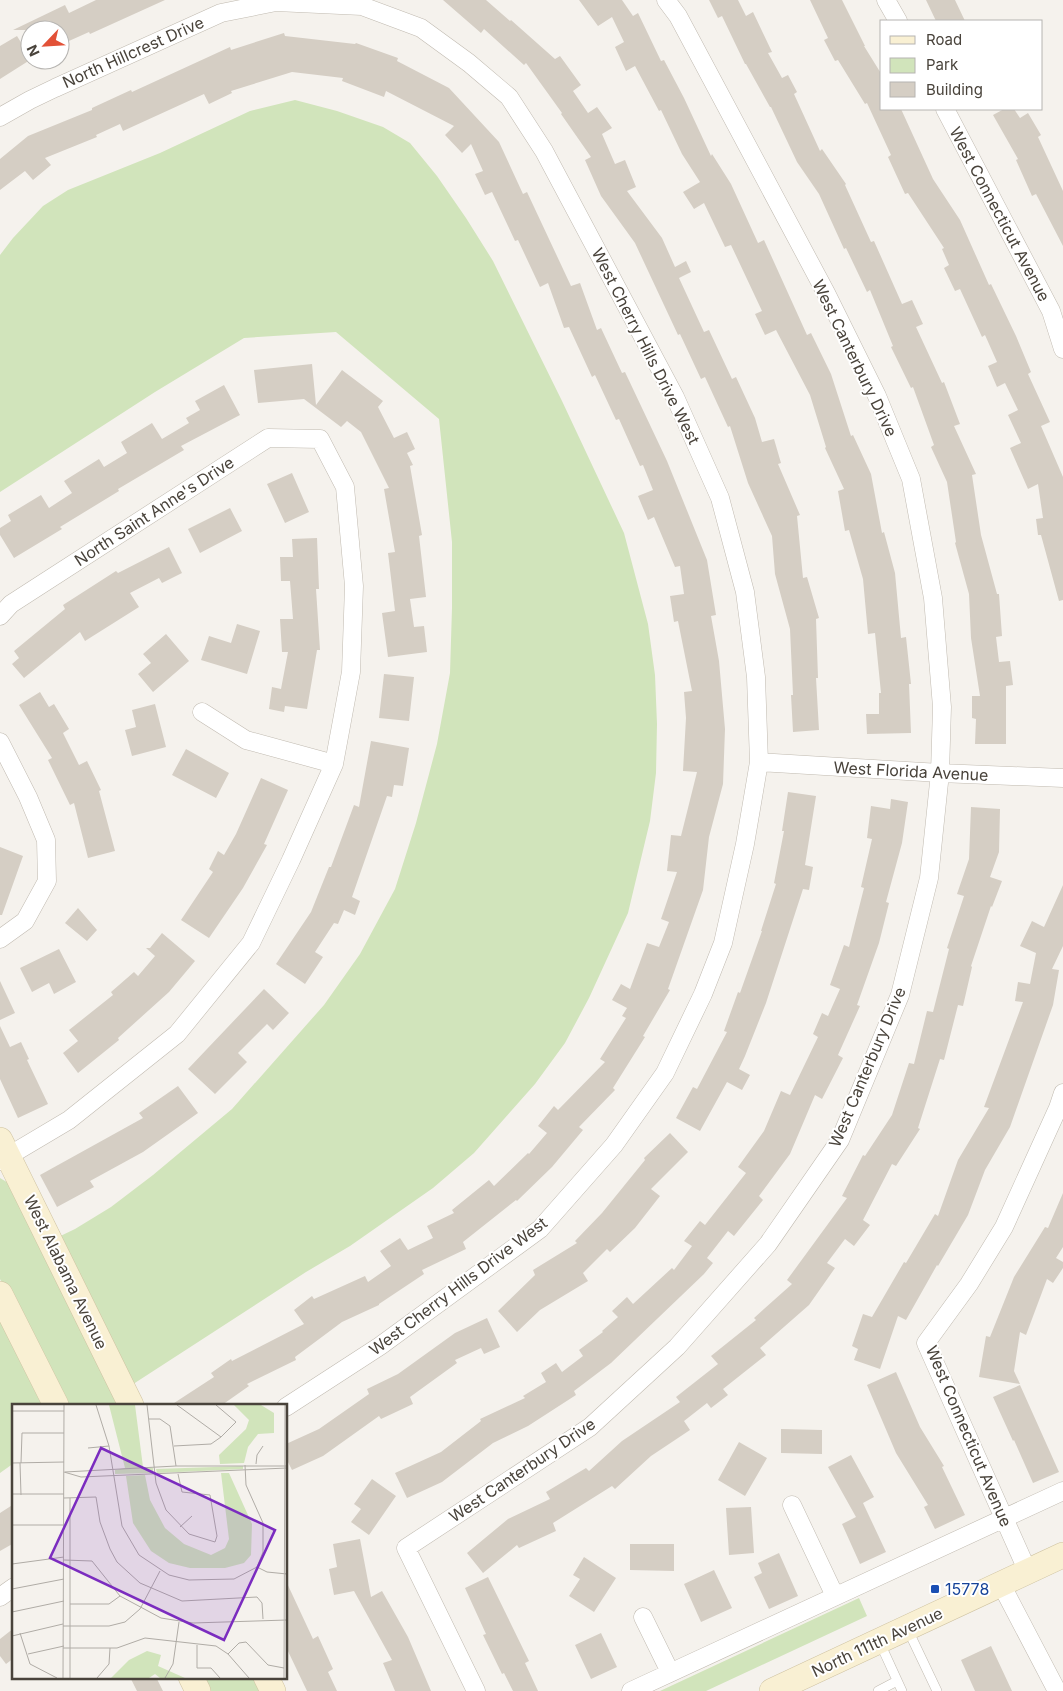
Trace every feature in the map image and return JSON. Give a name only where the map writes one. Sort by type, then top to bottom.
[{"type":"street","name":"West Canterbury Drive","points":[[476,1691],[406,1548],[590,1427],[678,1348],[768,1244],[840,1140],[900,995],[929,878],[940,773],[942,707],[933,598],[910,479],[877,396],[826,293],[678,16],[666,0]]},
{"type":"street","points":[[886,0],[897,20]]},
{"type":"street","name":"North Hillcrest Drive","points":[[0,117],[30,100],[221,12],[276,2],[362,3]]},
{"type":"street","name":"West Cherry Hills Drive West","points":[[288,1406],[380,1346],[540,1229],[614,1145],[665,1073],[703,994],[720,951],[745,844],[759,762],[756,677],[745,592],[720,498],[675,397],[544,151],[509,97],[421,28],[362,3]]},
{"type":"street","name":"West Connecticut Avenue","points":[[946,110],[1051,311],[1063,349]]},
{"type":"street","name":"North Saint Anne's Drive","points":[[0,616],[11,604],[268,438],[320,440],[345,487],[354,586],[351,672],[334,764]]},
{"type":"street","points":[[3,1153],[69,1120],[177,1034],[251,943],[292,860],[334,764],[246,740],[202,712]]},
{"type":"street","points":[[0,742],[28,797],[46,840],[47,881],[25,921],[0,939]]},
{"type":"street","name":"West Florida Avenue","points":[[759,762],[1063,778]]},
{"type":"street","name":"West Connecticut Avenue","points":[[1028,1572],[926,1343],[969,1284],[1004,1227],[1063,1093]]},
{"type":"street","name":"West Alabama Avenue","points":[[3,1153],[130,1404]]},
{"type":"street","points":[[0,1294],[55,1404]]},
{"type":"street","points":[[631,1691],[1063,1491]]},
{"type":"street","points":[[792,1505],[835,1596]]},
{"type":"street","name":"North 111th Avenue","points":[[772,1691],[1063,1555]]},
{"type":"street","points":[[1001,1584],[1057,1691]]},
{"type":"street","points":[[0,1596],[12,1588]]},
{"type":"street","points":[[642,1617],[670,1672]]},
{"type":"street","points":[[192,1678],[198,1691]]},
{"type":"street","points":[[266,1678],[273,1691]]},
{"type":"lane","points":[[907,1628],[937,1691]]},
{"type":"lane","points":[[879,1641],[902,1691]]},
{"type":"lane","points":[[878,1691],[897,1681]]},
{"type":"green space","points":[[295,100],[337,111],[383,127],[410,143],[437,176],[493,261],[562,401],[624,533],[648,624],[655,675],[657,724],[656,773],[650,821],[628,913],[589,998],[565,1043],[535,1084],[474,1153],[433,1188],[350,1246],[306,1272],[124,1390],[50,1241],[75,1229],[111,1207],[153,1175],[232,1109],[324,1005],[360,954],[395,889],[416,823],[437,744],[450,673],[452,542],[439,419],[336,332],[244,338],[155,392],[0,492],[0,255],[43,206],[68,190],[160,153],[250,111]]},
{"type":"green space","points":[[0,1178],[10,1184],[119,1404],[62,1404],[0,1279]]},
{"type":"green space","points":[[0,1294],[55,1404],[12,1404],[12,1464],[0,1473]]},
{"type":"green space","points":[[859,1598],[867,1616],[706,1691],[660,1691]]},
{"type":"green space","points":[[200,1678],[256,1678],[263,1691],[206,1691]]},
{"type":"building","points":[[96,0],[165,0],[90,34],[89,32],[70,41],[70,20],[34,20],[65,5],[69,13]]},
{"type":"building","points":[[443,0],[486,0],[555,59],[560,56],[581,85],[573,91],[588,113],[597,107],[612,128],[602,134],[615,164],[625,160],[636,187],[627,191],[662,238],[675,267],[686,261],[691,272],[679,278],[704,332],[709,330],[732,379],[736,377],[755,418],[762,442],[774,439],[781,463],[778,464],[800,515],[797,516],[803,578],[807,577],[819,618],[816,619],[818,678],[816,678],[819,730],[793,732],[790,629],[775,574],[772,536],[748,483],[730,426],[728,427],[705,377],[701,379],[680,334],[678,335],[635,243],[601,196],[585,160],[591,157],[562,113],[526,63],[524,65],[484,29],[481,33]]},
{"type":"building","points":[[579,0],[622,0],[633,16],[638,13],[661,61],[664,60],[684,98],[711,156],[712,154],[731,184],[758,243],[764,240],[807,335],[811,333],[831,374],[851,436],[853,435],[871,474],[882,533],[884,532],[895,573],[901,638],[906,637],[911,684],[909,684],[911,733],[867,734],[866,714],[879,714],[879,693],[881,693],[875,633],[868,634],[863,579],[849,530],[845,531],[838,491],[844,489],[825,448],[810,395],[776,330],[765,335],[755,314],[762,311],[731,245],[725,247],[704,203],[694,209],[683,192],[700,182],[682,154],[661,110],[659,111],[635,66],[626,71],[615,47],[624,42],[612,17],[598,26]]},
{"type":"building","points":[[709,0],[738,0],[746,16],[753,12],[772,52],[768,53],[782,78],[788,75],[797,92],[794,94],[820,151],[822,149],[846,184],[871,242],[874,241],[902,304],[912,300],[923,324],[916,327],[942,383],[944,382],[960,424],[954,426],[976,474],[972,475],[981,535],[997,594],[999,594],[1002,636],[996,637],[999,662],[1010,661],[1013,685],[1006,686],[1006,744],[975,744],[976,719],[972,718],[972,696],[980,696],[971,638],[969,594],[955,543],[947,482],[931,447],[934,445],[913,387],[911,388],[891,347],[893,346],[870,290],[867,292],[846,248],[844,249],[819,194],[797,162],[771,107],[745,64],[722,16],[718,18]]},
{"type":"building","points":[[810,0],[842,0],[864,46],[880,72],[880,110],[901,110],[933,179],[960,220],[989,285],[991,284],[1016,336],[1031,372],[1028,374],[1050,422],[1041,426],[1063,477],[1063,600],[1059,601],[1041,535],[1038,535],[1036,519],[1043,518],[1038,484],[1028,489],[1010,448],[1021,443],[1008,415],[1018,410],[1005,383],[997,387],[988,366],[997,362],[985,335],[982,337],[960,289],[955,291],[944,268],[949,265],[942,249],[944,248],[908,193],[905,194],[888,157],[891,155],[867,103],[865,104],[838,60],[835,61],[824,40],[828,38]]},
{"type":"building","points":[[926,0],[955,0],[965,20],[936,20]]},
{"type":"building","points":[[284,33],[285,36],[356,43],[398,58],[397,61],[449,88],[499,142],[523,194],[527,192],[571,286],[580,283],[597,330],[601,328],[622,373],[625,372],[667,461],[707,560],[716,615],[711,616],[719,661],[725,729],[723,784],[709,837],[703,890],[668,989],[670,990],[643,1036],[645,1037],[613,1088],[615,1090],[579,1127],[583,1130],[552,1167],[517,1201],[463,1242],[466,1249],[422,1270],[424,1274],[379,1305],[342,1322],[295,1357],[296,1360],[247,1384],[249,1386],[223,1404],[173,1404],[214,1377],[211,1373],[231,1359],[232,1361],[304,1324],[294,1310],[312,1296],[314,1299],[365,1276],[368,1282],[391,1266],[380,1251],[400,1238],[408,1250],[433,1238],[427,1226],[454,1213],[452,1210],[489,1180],[494,1186],[529,1154],[547,1133],[538,1126],[554,1106],[558,1110],[605,1062],[600,1059],[626,1018],[622,1016],[627,1008],[612,1000],[621,984],[630,989],[647,943],[659,947],[669,922],[661,919],[677,872],[667,871],[671,835],[681,836],[697,772],[683,771],[686,718],[684,692],[692,691],[678,621],[674,622],[670,596],[684,594],[680,566],[675,567],[654,517],[648,520],[638,496],[653,490],[643,465],[640,466],[619,419],[616,420],[595,375],[592,377],[569,327],[564,328],[548,283],[540,287],[518,240],[515,241],[492,192],[485,195],[475,174],[483,171],[471,144],[462,153],[445,135],[454,126],[386,91],[384,97],[342,81],[343,78],[292,72],[231,91],[232,93],[209,104],[204,94],[123,131],[120,124],[96,135],[97,137],[45,158],[51,165],[33,180],[25,171],[0,190],[0,159],[28,136],[92,110],[92,108],[131,90],[132,92],[230,47],[231,50]]},
{"type":"building","points":[[17,36],[20,41],[20,66],[0,79],[0,46]]},
{"type":"building","points":[[1002,110],[1015,110],[1020,118],[1028,113],[1041,135],[1038,137],[1063,191],[1063,246],[1036,194],[1032,196],[1016,160],[1018,159],[993,115]]},
{"type":"building","points":[[312,364],[316,405],[342,370],[383,401],[378,407],[394,438],[407,432],[415,449],[407,453],[413,465],[410,466],[422,535],[419,536],[426,597],[410,599],[414,627],[424,626],[427,652],[388,657],[382,613],[395,611],[388,553],[395,552],[384,489],[389,488],[361,432],[347,421],[341,427],[304,399],[258,403],[254,370]]},
{"type":"building","points":[[224,385],[240,415],[181,446],[184,450],[118,489],[119,491],[60,527],[62,529],[14,558],[0,535],[0,528],[11,521],[8,515],[41,495],[49,508],[72,493],[64,481],[99,459],[104,467],[127,453],[121,442],[152,423],[162,439],[189,423],[186,418],[200,410],[195,401]]},
{"type":"building","points":[[292,473],[309,512],[285,523],[267,484]]},
{"type":"building","points":[[230,508],[242,531],[200,553],[188,529]]},
{"type":"building","points":[[317,538],[319,589],[316,589],[320,650],[317,650],[307,709],[285,706],[284,712],[269,709],[272,687],[281,689],[288,652],[282,652],[280,619],[293,619],[290,581],[281,581],[280,557],[293,557],[292,539]]},
{"type":"building","points":[[169,547],[182,573],[162,583],[159,578],[130,593],[139,607],[85,641],[80,632],[24,678],[12,664],[19,658],[14,651],[65,609],[63,605],[116,571],[118,573]]},
{"type":"building","points":[[237,624],[260,631],[247,674],[201,660],[209,636],[231,643]]},
{"type":"building","points":[[166,634],[189,661],[153,692],[138,674],[151,663],[143,654]]},
{"type":"building","points":[[384,674],[414,677],[409,721],[379,718]]},
{"type":"building","points":[[40,692],[49,707],[54,704],[69,729],[63,733],[79,765],[87,761],[101,790],[99,791],[115,851],[88,858],[74,803],[70,805],[48,760],[52,758],[19,705]]},
{"type":"building","points":[[155,704],[166,747],[132,756],[125,730],[136,727],[132,710]]},
{"type":"building","points":[[371,741],[409,748],[403,786],[394,785],[392,797],[387,796],[352,897],[360,901],[355,915],[344,910],[338,924],[334,923],[315,952],[323,957],[305,984],[276,964],[311,912],[329,867],[331,867],[354,805],[359,807]]},
{"type":"building","points":[[186,749],[229,773],[216,798],[172,775]]},
{"type":"building","points":[[261,778],[288,790],[264,844],[267,845],[243,888],[209,938],[181,920],[213,872],[209,869],[218,851],[224,855],[236,834]]},
{"type":"building","points":[[788,792],[816,796],[805,865],[813,867],[809,890],[803,889],[766,1003],[739,1069],[750,1075],[742,1090],[727,1082],[700,1131],[676,1118],[693,1087],[697,1089],[727,1032],[724,1031],[762,931],[776,884],[774,883],[784,831],[782,831]]},
{"type":"building","points":[[891,799],[908,802],[902,843],[886,902],[889,903],[879,943],[857,1005],[860,1006],[838,1055],[843,1058],[822,1099],[815,1095],[790,1154],[759,1196],[763,1200],[734,1236],[728,1231],[707,1258],[713,1263],[704,1274],[611,1363],[574,1391],[576,1395],[528,1426],[493,1443],[442,1482],[407,1498],[395,1473],[441,1452],[481,1421],[480,1419],[525,1398],[523,1396],[546,1382],[541,1373],[556,1363],[562,1372],[583,1356],[579,1350],[603,1332],[618,1317],[612,1311],[627,1297],[633,1304],[672,1268],[674,1270],[692,1246],[684,1241],[700,1221],[705,1225],[746,1173],[738,1167],[764,1131],[781,1091],[790,1095],[818,1037],[813,1034],[822,1013],[828,1016],[840,989],[830,985],[844,945],[849,947],[864,888],[861,887],[872,839],[867,838],[871,806],[890,809]]},
{"type":"building","points":[[971,807],[1000,809],[999,852],[990,877],[1002,881],[991,906],[971,966],[963,1006],[958,1005],[944,1060],[940,1059],[918,1128],[920,1129],[896,1166],[892,1164],[863,1220],[870,1225],[854,1246],[845,1239],[827,1263],[835,1268],[809,1305],[760,1348],[766,1355],[723,1389],[728,1395],[711,1408],[707,1403],[684,1421],[690,1430],[651,1456],[615,1489],[612,1486],[553,1523],[556,1531],[519,1548],[517,1545],[483,1573],[467,1553],[508,1519],[550,1499],[546,1492],[586,1468],[589,1471],[622,1441],[680,1402],[676,1397],[718,1364],[711,1356],[756,1320],[754,1318],[792,1284],[787,1280],[847,1198],[842,1196],[863,1155],[865,1156],[892,1115],[909,1063],[914,1064],[927,1011],[933,1012],[949,949],[947,948],[964,896],[957,894],[969,859]]},
{"type":"building","points":[[0,847],[23,856],[2,915],[0,915]]},
{"type":"building","points":[[1063,885],[1063,946],[1052,969],[1059,970],[1053,1005],[1010,1127],[985,1170],[968,1215],[906,1320],[898,1316],[880,1369],[854,1360],[858,1349],[852,1346],[863,1314],[872,1317],[935,1214],[938,1216],[958,1160],[989,1108],[984,1107],[1023,1002],[1015,1001],[1018,982],[1030,984],[1036,953],[1020,946],[1032,921],[1044,927]]},
{"type":"building","points":[[78,908],[97,930],[87,941],[65,923]]},
{"type":"building","points":[[162,933],[195,961],[169,992],[118,1038],[119,1040],[78,1073],[63,1053],[78,1041],[69,1030],[113,995],[111,992],[134,972],[138,976],[155,956],[146,948],[150,948]]},
{"type":"building","points":[[59,949],[76,982],[54,994],[49,983],[32,992],[20,968]]},
{"type":"building","points":[[0,981],[15,1013],[0,1020]]},
{"type":"building","points":[[264,989],[289,1013],[273,1030],[267,1024],[238,1053],[247,1062],[215,1094],[188,1069]]},
{"type":"building","points":[[0,1026],[10,1047],[21,1042],[29,1059],[27,1060],[48,1104],[18,1118],[0,1079]]},
{"type":"building","points":[[178,1086],[198,1113],[143,1152],[90,1181],[94,1187],[57,1207],[40,1175],[143,1118],[139,1113]]},
{"type":"building","points":[[670,1133],[688,1152],[651,1189],[660,1196],[635,1228],[610,1252],[607,1249],[583,1273],[588,1281],[540,1310],[517,1332],[498,1311],[535,1275],[533,1270],[577,1243],[575,1241],[602,1213],[645,1160],[644,1158]]},
{"type":"building","points":[[1063,1193],[1063,1247],[1056,1258],[1063,1262],[1063,1268],[1053,1283],[1047,1279],[1026,1335],[1020,1332],[1014,1371],[1020,1384],[979,1377],[986,1336],[990,1337],[1014,1277],[1045,1227],[1048,1228]]},
{"type":"building","points":[[487,1318],[500,1347],[484,1354],[481,1348],[455,1360],[457,1363],[410,1397],[413,1404],[381,1419],[379,1416],[323,1456],[292,1470],[288,1462],[288,1443],[319,1429],[369,1394],[367,1389],[398,1374],[455,1333]]},
{"type":"building","points":[[896,1372],[920,1427],[944,1466],[942,1467],[965,1515],[935,1529],[924,1507],[928,1505],[896,1453],[867,1385]]},
{"type":"building","points":[[1020,1385],[1059,1472],[1033,1483],[993,1397]]},
{"type":"building","points":[[781,1429],[822,1430],[822,1454],[781,1453]]},
{"type":"building","points":[[739,1442],[767,1458],[745,1496],[718,1480]]},
{"type":"building","points":[[851,1455],[874,1497],[863,1503],[886,1552],[860,1564],[842,1524],[856,1517],[828,1467]]},
{"type":"building","points":[[372,1479],[396,1496],[369,1535],[351,1522],[361,1509],[354,1504]]},
{"type":"building","points":[[12,1505],[12,1544],[0,1551],[0,1513]]},
{"type":"building","points":[[751,1507],[754,1553],[729,1555],[726,1508]]},
{"type":"building","points":[[360,1539],[371,1597],[382,1591],[408,1637],[431,1691],[395,1691],[383,1663],[392,1660],[354,1591],[334,1595],[329,1569],[337,1567],[333,1544]]},
{"type":"building","points":[[630,1544],[674,1544],[674,1571],[630,1570]]},
{"type":"building","points":[[779,1553],[798,1596],[769,1609],[754,1577],[762,1573],[758,1563]]},
{"type":"building","points":[[584,1557],[616,1578],[594,1612],[569,1596],[580,1579],[573,1575]]},
{"type":"building","points":[[714,1570],[732,1608],[701,1622],[684,1584]]},
{"type":"building","points":[[488,1577],[529,1661],[525,1663],[538,1691],[513,1691],[504,1673],[502,1674],[483,1635],[486,1634],[465,1588]]},
{"type":"building","points":[[288,1585],[313,1639],[318,1636],[333,1669],[328,1672],[337,1691],[307,1691],[288,1651]]},
{"type":"building","points":[[12,1630],[12,1660],[6,1664],[0,1656],[0,1639]]},
{"type":"building","points":[[601,1633],[617,1667],[591,1679],[575,1645]]},
{"type":"building","points":[[991,1646],[1012,1691],[975,1691],[961,1660]]},
{"type":"building","points":[[130,1678],[156,1678],[163,1691],[137,1691]]},
{"type":"place","name":"15778","points":[[935,1589]]}]
